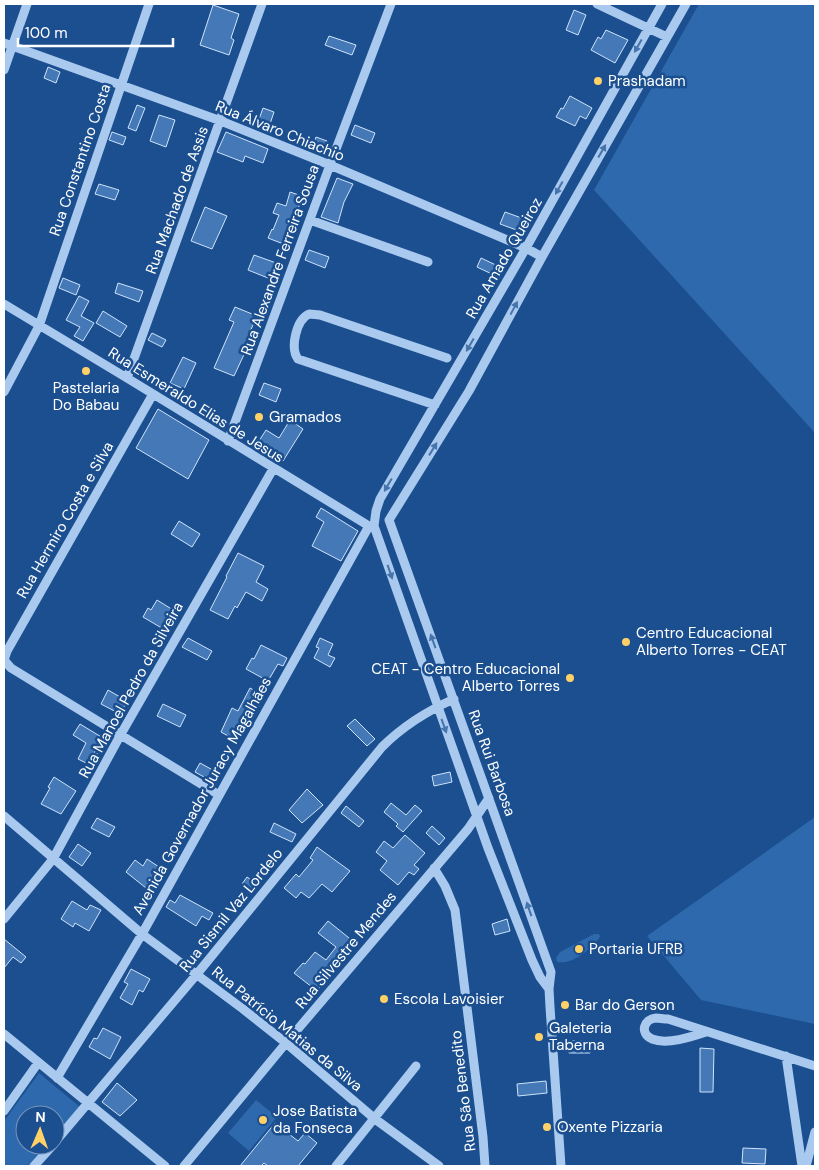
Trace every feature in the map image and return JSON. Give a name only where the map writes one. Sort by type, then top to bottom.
[{"type":"street","points":[[4,70],[8,44],[27,4]]},
{"type":"street","name":"Rua Constantino Costa","points":[[4,392],[39,326],[149,4]]},
{"type":"street","name":"Rua Machado de Assis","points":[[127,378],[262,4]]},
{"type":"street","name":"Rua Alexandre Ferreira Sousa","points":[[228,441],[391,4]]},
{"type":"street","points":[[597,4],[667,37]]},
{"type":"street","name":"Rua Amado Queiroz","points":[[371,526],[380,499],[526,248],[662,4]]},
{"type":"street","points":[[371,526],[389,520],[469,391],[542,257],[686,4]]},
{"type":"street","name":"Rua Álvaro Chiachio","points":[[8,44],[220,121],[330,165],[526,248],[542,257]]},
{"type":"street","points":[[310,220],[428,262]]},
{"type":"street","name":"Rua Esmeraldo Elias de Jesus","points":[[4,304],[273,469],[371,526]]},
{"type":"street","points":[[434,405],[298,359],[294,354],[295,339],[305,316],[314,314],[447,358]]},
{"type":"street","name":"Rua Hermiro Costa e Silva","points":[[4,660],[7,651],[153,394]]},
{"type":"street","name":"Rua Manoel Pedro da Silveira","points":[[4,919],[53,859],[120,734],[273,469]]},
{"type":"street","name":"Rua Rui Barbosa","points":[[389,520],[551,972],[549,989],[561,1166]]},
{"type":"street","name":"Rua Rui Barbosa","points":[[371,526],[524,941],[540,977],[549,989]]},
{"type":"street","name":"Avenida Governador Juracy Magalhães","points":[[56,1078],[142,934],[371,526]]},
{"type":"street","points":[[4,660],[11,668],[219,795]]},
{"type":"street","name":"Rua Sismil Vaz Lordelo","points":[[65,1131],[197,974],[382,746],[402,728],[438,706],[454,699]]},
{"type":"street","name":"Rua Silvestre Mendes","points":[[184,1166],[477,817],[490,798]]},
{"type":"street","name":"Rua Patrício Matias da Silva","points":[[4,816],[142,934],[286,1043],[375,1118],[439,1166]]},
{"type":"street","name":"Rua São Benedito","points":[[434,868],[445,886],[455,910],[485,1166]]},
{"type":"street","points":[[706,1032],[689,1037],[661,1040],[648,1036],[644,1031],[644,1025],[648,1020],[656,1018],[668,1019],[815,1066]]},
{"type":"street","points":[[4,1034],[165,1166]]},
{"type":"street","points":[[786,1056],[802,1166]]},
{"type":"street","points":[[4,1112],[38,1063]]},
{"type":"street","points":[[336,1166],[416,1066]]},
{"type":"street","points":[[806,1166],[815,1132]]},
{"type":"street","name":"Rua Sismil Vaz Lordelo","points":[[34,1166],[44,1155]]},
{"type":"shaded area","points":[[699,4],[815,4],[815,433],[594,190]]},
{"type":"shaded area","points":[[815,817],[815,1024],[701,1000],[647,936]]},
{"type":"shaded area","points":[[594,934],[599,934],[600,937],[587,951],[575,959],[557,962],[556,958],[560,952]]},
{"type":"shaded area","points":[[39,1073],[80,1107],[65,1125],[65,1105],[16,1105]]},
{"type":"shaded area","points":[[256,1100],[277,1117],[249,1151],[228,1133]]},
{"type":"shaded area","points":[[15,1106],[15,1155],[39,1155],[30,1166],[4,1166],[4,1121]]},
{"type":"building","points":[[213,5],[239,14],[231,38],[234,40],[229,55],[200,45]]},
{"type":"building","points":[[574,10],[586,15],[578,35],[566,30]]},
{"type":"building","points":[[606,30],[628,40],[615,63],[591,50],[598,37],[601,39]]},
{"type":"building","points":[[329,36],[356,45],[352,55],[325,45]]},
{"type":"building","points":[[48,67],[60,72],[56,83],[44,78]]},
{"type":"building","points":[[570,96],[592,108],[586,119],[580,116],[575,126],[556,117]]},
{"type":"building","points":[[137,105],[145,108],[136,131],[128,128]]},
{"type":"building","points":[[263,108],[274,112],[268,130],[257,125]]},
{"type":"building","points":[[159,115],[175,120],[166,147],[150,141]]},
{"type":"building","points":[[355,125],[375,133],[371,143],[351,135]]},
{"type":"building","points":[[112,132],[126,137],[123,145],[109,140]]},
{"type":"building","points":[[226,132],[268,149],[263,163],[245,156],[243,162],[217,152]]},
{"type":"building","points":[[316,137],[327,141],[324,152],[312,148]]},
{"type":"building","points":[[337,178],[353,184],[344,202],[338,223],[321,217]]},
{"type":"building","points":[[99,184],[119,190],[115,200],[95,194]]},
{"type":"building","points":[[290,192],[302,196],[294,223],[296,224],[286,245],[268,238],[279,215],[273,213],[277,203],[286,206]]},
{"type":"building","points":[[205,207],[227,216],[212,249],[191,241]]},
{"type":"building","points":[[505,212],[527,220],[522,232],[500,224]]},
{"type":"building","points":[[309,250],[329,257],[325,268],[305,260]]},
{"type":"building","points":[[254,255],[279,264],[273,280],[248,270]]},
{"type":"building","points":[[481,258],[500,267],[496,276],[477,267]]},
{"type":"building","points":[[63,278],[80,285],[76,295],[59,288]]},
{"type":"building","points":[[118,283],[143,291],[139,302],[115,293]]},
{"type":"building","points":[[79,296],[89,301],[81,316],[94,323],[83,341],[74,336],[80,327],[66,320]]},
{"type":"building","points":[[235,307],[257,316],[249,334],[252,336],[234,376],[214,368],[234,322],[229,320]]},
{"type":"building","points":[[103,311],[127,326],[120,337],[96,323]]},
{"type":"building","points":[[152,333],[166,340],[162,347],[148,340]]},
{"type":"building","points":[[183,357],[196,363],[184,389],[170,383]]},
{"type":"building","points":[[264,383],[281,389],[276,402],[259,395]]},
{"type":"building","points":[[158,409],[209,440],[188,479],[136,448]]},
{"type":"building","points":[[290,420],[303,429],[283,461],[257,444],[266,430],[279,438]]},
{"type":"building","points":[[321,508],[358,531],[341,561],[312,546],[324,522],[316,517]]},
{"type":"building","points":[[179,521],[200,534],[192,547],[171,534]]},
{"type":"building","points":[[238,553],[264,566],[256,582],[268,589],[262,601],[246,592],[228,619],[210,610]]},
{"type":"building","points":[[157,600],[178,613],[165,630],[143,617],[148,608],[151,610]]},
{"type":"building","points":[[188,638],[212,651],[207,660],[182,647]]},
{"type":"building","points":[[320,638],[333,644],[328,655],[335,658],[330,667],[314,658],[319,648],[316,647]]},
{"type":"building","points":[[261,645],[287,658],[283,666],[278,664],[268,681],[246,669]]},
{"type":"building","points":[[250,688],[264,696],[248,728],[246,727],[237,741],[221,732],[232,708],[238,711]]},
{"type":"building","points":[[108,690],[127,701],[120,714],[101,704]]},
{"type":"building","points":[[163,704],[186,715],[180,727],[157,716]]},
{"type":"building","points":[[355,719],[375,739],[367,746],[347,726]]},
{"type":"building","points":[[80,724],[103,738],[94,753],[98,754],[92,766],[78,759],[86,743],[73,735]]},
{"type":"building","points":[[200,763],[220,774],[215,783],[195,772]]},
{"type":"building","points":[[450,772],[452,782],[434,786],[432,776]]},
{"type":"building","points":[[54,777],[76,791],[61,814],[41,804]]},
{"type":"building","points":[[307,789],[323,805],[302,823],[289,810]]},
{"type":"building","points":[[391,803],[406,815],[415,805],[422,811],[403,832],[396,826],[398,824],[384,812]]},
{"type":"building","points":[[346,806],[364,821],[359,827],[341,813]]},
{"type":"building","points":[[97,818],[115,827],[109,837],[91,828]]},
{"type":"building","points":[[274,823],[296,834],[292,842],[270,832]]},
{"type":"building","points":[[432,826],[445,838],[439,845],[426,833]]},
{"type":"building","points":[[405,835],[425,853],[414,865],[419,869],[414,875],[409,872],[398,885],[380,870],[387,861],[376,852],[384,841],[393,848]]},
{"type":"building","points":[[78,844],[91,853],[82,866],[69,857]]},
{"type":"building","points":[[317,847],[350,871],[332,892],[322,884],[309,898],[301,892],[296,898],[284,888],[296,874],[299,877],[313,860],[310,858]]},
{"type":"building","points":[[147,859],[162,869],[146,888],[126,872],[135,860],[143,866]]},
{"type":"building","points":[[247,877],[257,884],[253,891],[242,884]]},
{"type":"building","points":[[180,895],[213,913],[209,920],[202,916],[196,926],[166,907],[170,900],[175,903]]},
{"type":"building","points":[[72,901],[87,910],[90,905],[101,910],[89,931],[75,923],[73,927],[61,919]]},
{"type":"building","points":[[507,919],[510,931],[495,935],[492,924]]},
{"type":"building","points":[[328,921],[354,942],[337,967],[334,965],[323,979],[325,980],[317,991],[294,973],[315,952],[326,960],[336,947],[318,933]]},
{"type":"building","points":[[4,939],[26,957],[21,963],[13,957],[4,968]]},
{"type":"building","points":[[131,969],[150,979],[143,992],[139,990],[132,1005],[120,998],[128,984],[124,982]]},
{"type":"building","points":[[103,1028],[121,1037],[110,1059],[89,1047],[94,1038],[97,1039]]},
{"type":"building","points":[[569,1041],[590,1041],[590,1053],[569,1053]]},
{"type":"building","points":[[700,1048],[714,1049],[713,1092],[700,1092]]},
{"type":"building","points":[[546,1081],[547,1093],[518,1096],[517,1084]]},
{"type":"building","points":[[117,1083],[137,1100],[120,1116],[102,1102]]},
{"type":"building","points":[[275,1123],[298,1141],[305,1133],[317,1143],[298,1166],[268,1166],[264,1163],[261,1166],[240,1166]]},
{"type":"building","points":[[743,1148],[766,1149],[765,1164],[742,1163]]},
{"type":"place","name":"Prashadam","points":[[598,81]]},
{"type":"place","name":"Pastelaria Do Babau","points":[[86,371]]},
{"type":"place","name":"Gramados","points":[[259,417]]},
{"type":"place","name":"Centro Educacional Alberto Torres - CEAT","points":[[626,642]]},
{"type":"place","name":"CEAT - Centro Educacional Alberto Torres","points":[[570,678]]},
{"type":"place","name":"Portaria UFRB","points":[[579,949]]},
{"type":"place","name":"Escola Lavoisier","points":[[384,999]]},
{"type":"place","name":"Bar do Gerson","points":[[565,1005]]},
{"type":"place","name":"Galeteria Taberna","points":[[539,1037]]},
{"type":"place","name":"Jose Batista da Fonseca","points":[[263,1120]]},
{"type":"place","name":"Oxente Pizzaria","points":[[547,1127]]}]
